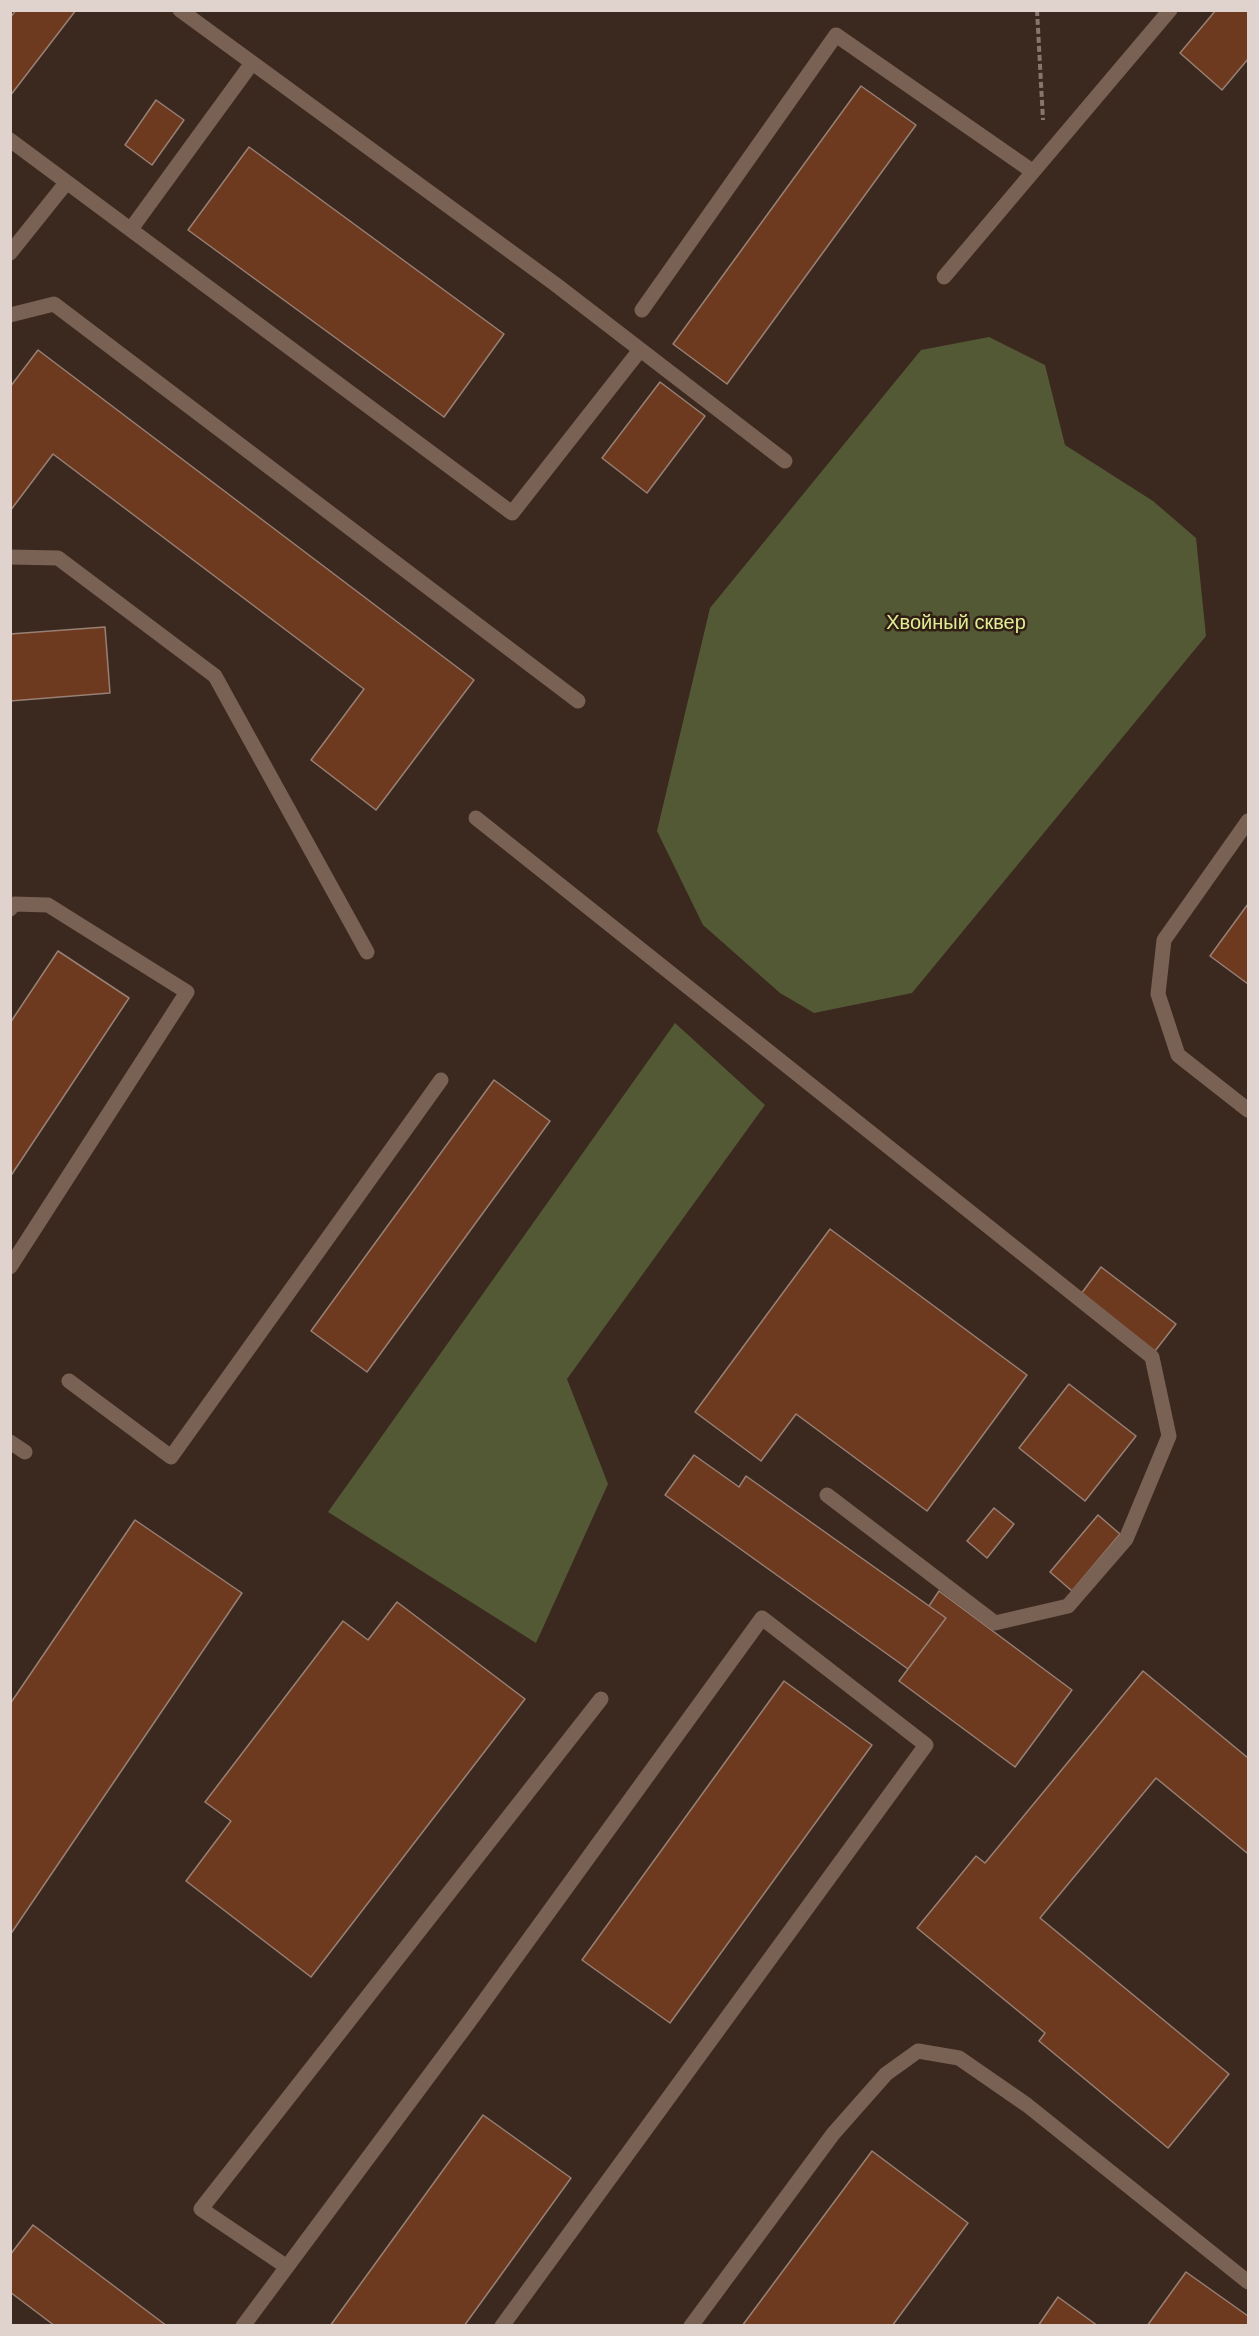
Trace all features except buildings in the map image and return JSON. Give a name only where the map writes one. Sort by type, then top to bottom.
[{"type":"lane","points":[[180,10],[555,284],[785,460]]},
{"type":"lane","points":[[944,277],[1170,10]]},
{"type":"lane","points":[[642,310],[836,35],[1032,171]]},
{"type":"lane","points":[[131,229],[252,63]]},
{"type":"lane","points":[[10,140],[512,513],[640,351]]},
{"type":"lane","points":[[10,253],[66,183]]},
{"type":"lane","points":[[10,315],[54,304],[578,701]]},
{"type":"lane","points":[[10,557],[58,558],[215,676],[367,952]]},
{"type":"lane","points":[[476,818],[1152,1357],[1169,1436],[1126,1539],[1068,1606],[995,1623],[827,1495]]},
{"type":"lane","points":[[1248,821],[1164,940],[1158,994],[1178,1055],[1248,1110]]},
{"type":"lane","points":[[10,909],[14,904],[48,905],[187,992],[10,1267]]},
{"type":"lane","points":[[69,1381],[171,1457],[441,1080]]},
{"type":"lane","points":[[10,1442],[25,1452]]},
{"type":"lane","points":[[243,2325],[476,2013],[762,1618],[926,1744],[502,2325]]},
{"type":"lane","points":[[287,2267],[201,2209],[601,1699]]},
{"type":"lane","points":[[691,2325],[833,2133],[886,2074],[918,2051],[959,2058],[1017,2098],[1248,2282]]},
{"type":"path","points":[[1037,10],[1045,157]]},
{"type":"green space","name":"Хвойный сквер","points":[[989,337],[1045,365],[1065,445],[1153,501],[1196,538],[1206,636],[912,993],[814,1013],[780,993],[703,925],[657,831],[710,608],[921,350]]},
{"type":"green space","points":[[675,1023],[765,1105],[567,1379],[608,1484],[536,1643],[328,1512]]}]
